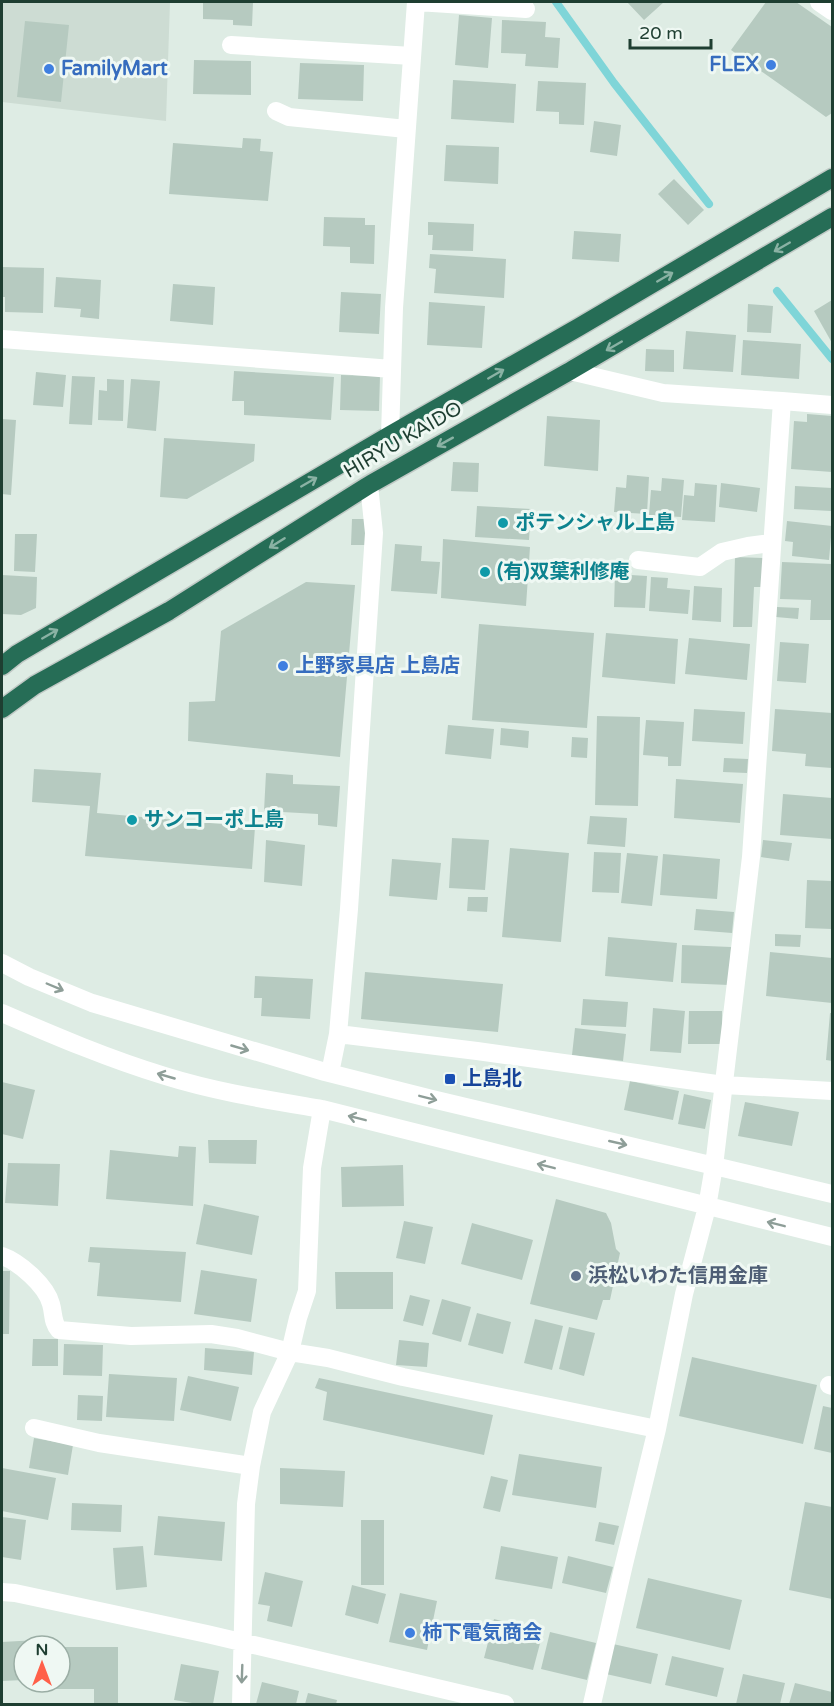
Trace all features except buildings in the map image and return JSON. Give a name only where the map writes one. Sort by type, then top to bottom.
[{"type":"highway","name":"HIRYU KAIDO","points":[[2,666],[17,654],[832,178]]},
{"type":"highway","name":"HIRYU KAIDO","points":[[2,709],[35,685],[169,611],[369,485],[570,371],[832,217]]},
{"type":"street","points":[[390,435],[394,308],[417,2],[526,9]]},
{"type":"street","points":[[819,2],[832,11]]},
{"type":"street","points":[[231,45],[412,56]]},
{"type":"street","points":[[276,111],[289,117],[406,129]]},
{"type":"street","points":[[2,339],[392,369]]},
{"type":"street","points":[[570,371],[663,393],[832,405]]},
{"type":"street","points":[[592,1704],[657,1429],[684,1294],[707,1207],[714,1166],[751,857],[782,400]]},
{"type":"street","points":[[330,1073],[338,1034],[349,909],[374,533],[369,485]]},
{"type":"street","points":[[638,560],[700,567],[722,552],[771,543]]},
{"type":"street","points":[[2,963],[92,1003],[330,1073],[832,1194]]},
{"type":"street","points":[[2,1013],[77,1045],[165,1076],[254,1098],[322,1109],[832,1237]]},
{"type":"street","points":[[338,1034],[724,1085],[832,1091]]},
{"type":"street","points":[[241,1704],[246,1504],[251,1466],[262,1413],[290,1352],[307,1291],[312,1168],[322,1109]]},
{"type":"street","points":[[2,1256],[25,1271],[41,1286],[51,1302],[54,1324],[59,1330],[131,1336],[211,1334],[237,1338],[403,1377],[657,1429]]},
{"type":"street","points":[[34,1428],[99,1443],[251,1466]]},
{"type":"street","points":[[2,1592],[184,1629],[505,1704]]},
{"type":"shaded area","points":[[2,2],[170,2],[166,121],[2,102]]},
{"type":"waterway","points":[[556,2],[614,83],[709,204]]},
{"type":"waterway","points":[[777,291],[832,359]]},
{"type":"place","name":"FLEX","points":[[771,65]]},
{"type":"place","name":"FamilyMart","points":[[49,69]]},
{"type":"place","name":"ポテンシャル上島","points":[[503,523]]},
{"type":"place","name":"(有)双葉利修庵","points":[[485,572]]},
{"type":"place","name":"上野家具店 上島店","points":[[283,666]]},
{"type":"place","name":"サンコーポ上島","points":[[132,820]]},
{"type":"place","name":"上島北","points":[[450,1079]]},
{"type":"place","name":"浜松いわた信用金庫","points":[[576,1276]]},
{"type":"place","name":"柿下電気商会","points":[[410,1633]]}]
